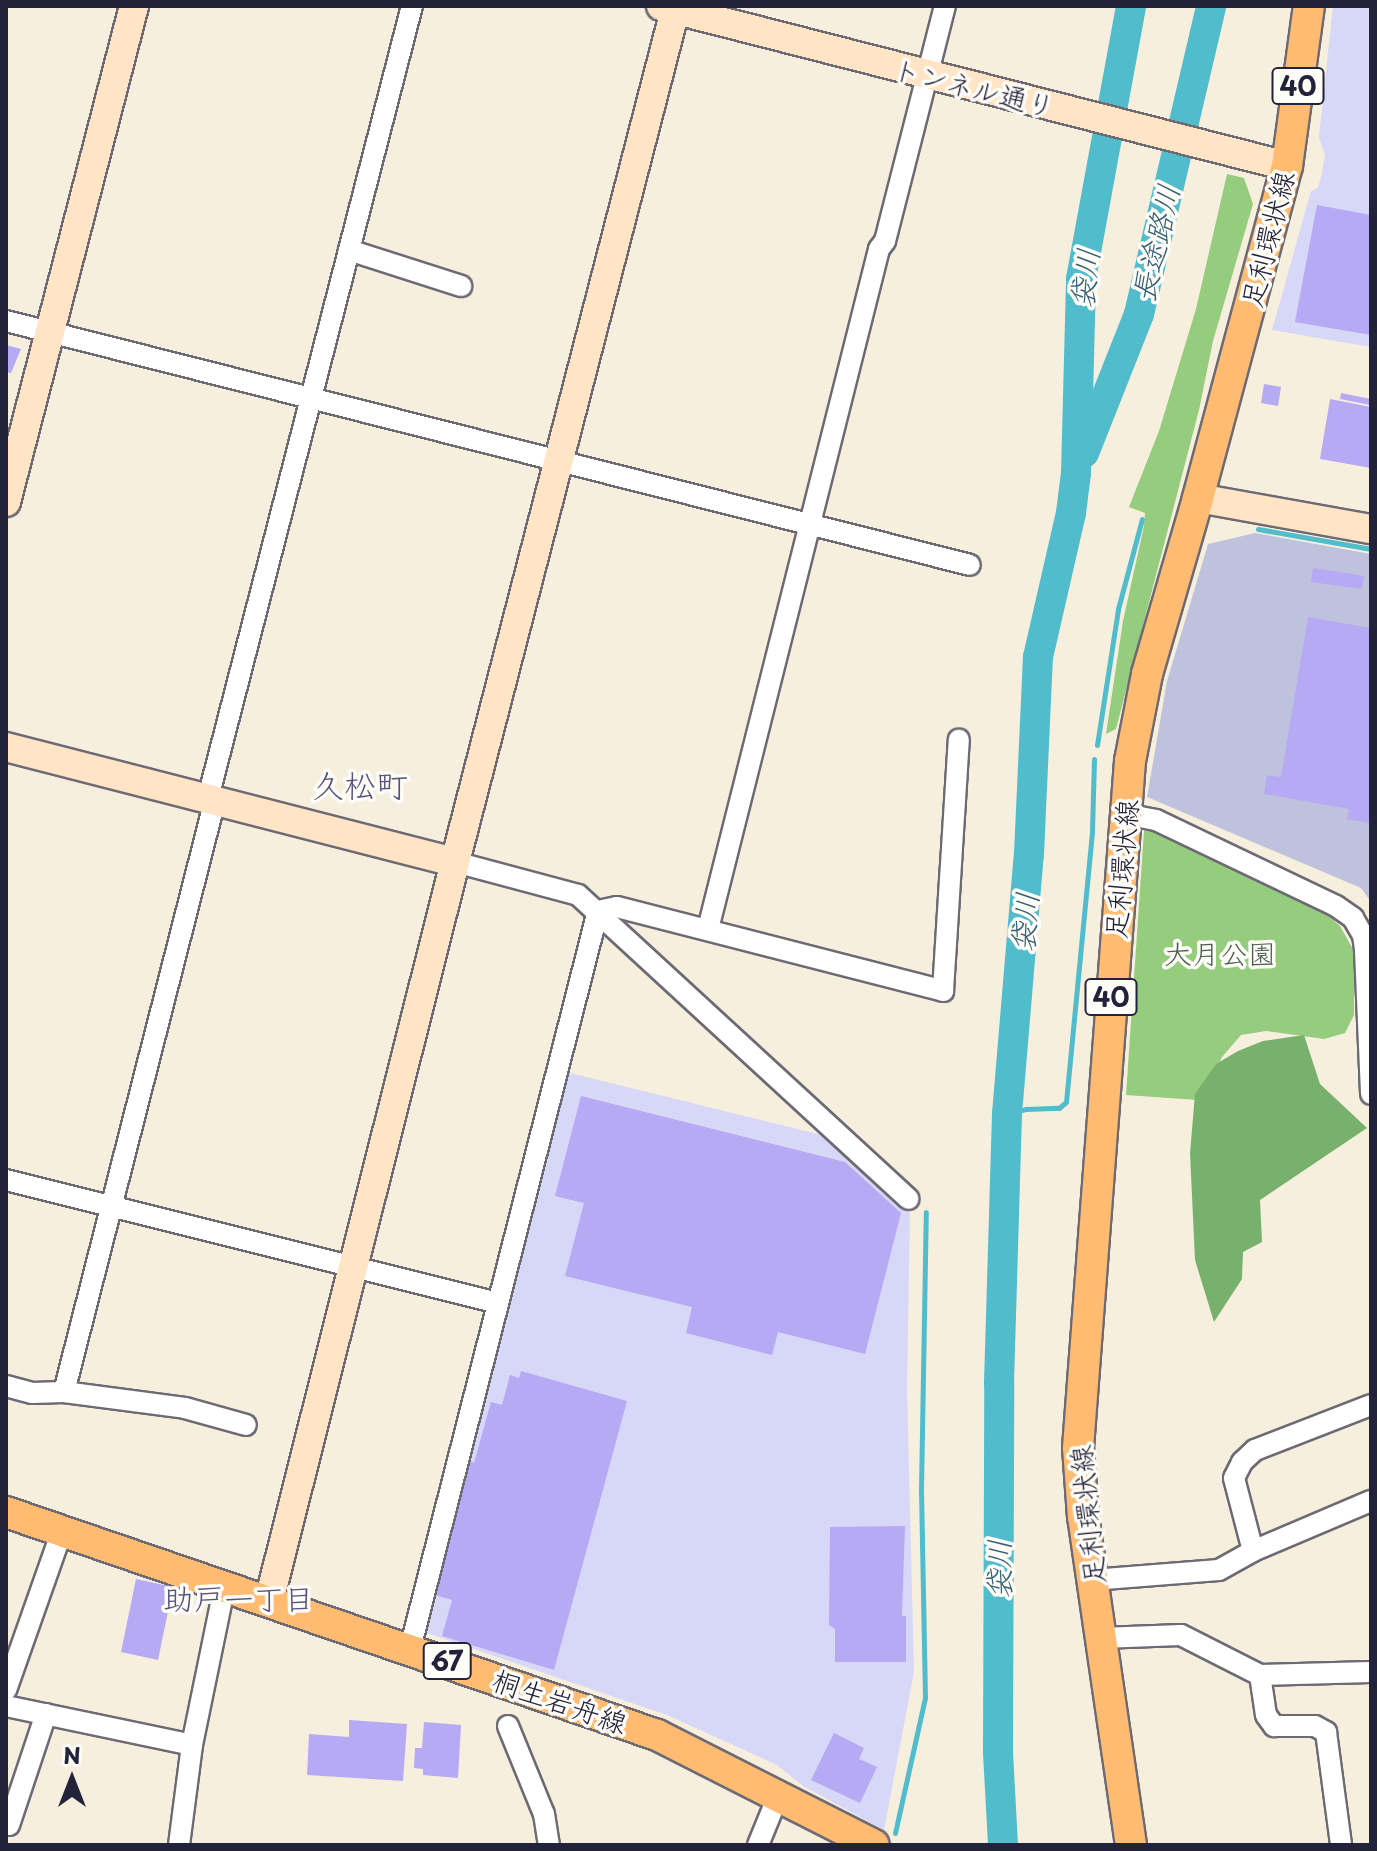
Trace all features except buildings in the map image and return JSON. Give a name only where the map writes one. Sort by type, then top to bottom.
[{"type":"main road","name":"足利環状線","points":[[1131,1845],[1079,1482],[1079,1415],[1125,814],[1137,715],[1287,166],[1309,6]]},
{"type":"main road","name":"桐生岩舟線","points":[[6,1512],[225,1584],[657,1735],[874,1845]]},
{"type":"street","points":[[6,502],[134,6]]},
{"type":"street","points":[[64,1392],[113,1207],[310,399],[412,6]]},
{"type":"street","points":[[708,929],[879,249],[885,241],[945,6]]},
{"type":"street","points":[[269,1601],[559,461],[671,7]]},
{"type":"street","name":"トンネル通り","points":[[671,7],[927,76],[1287,166]]},
{"type":"street","points":[[349,250],[461,286]]},
{"type":"street","points":[[6,321],[970,565]]},
{"type":"street","points":[[1198,498],[1371,529]]},
{"type":"street","points":[[598,911],[617,907],[943,991],[959,740]]},
{"type":"street","points":[[6,747],[578,895],[909,1199]]},
{"type":"street","points":[[1125,814],[1156,820],[1336,906],[1353,918],[1363,935],[1365,950],[1371,1094]]},
{"type":"street","points":[[410,1649],[598,911]]},
{"type":"street","points":[[6,1180],[498,1303]]},
{"type":"street","points":[[6,1386],[32,1393],[64,1392],[185,1408],[246,1425]]},
{"type":"street","points":[[1253,1551],[1234,1478],[1242,1462],[1255,1450],[1371,1405]]},
{"type":"street","points":[[1092,1580],[1219,1570],[1253,1551],[1371,1501]]},
{"type":"street","points":[[6,1690],[62,1531]]},
{"type":"street","points":[[179,1845],[192,1745],[225,1584]]},
{"type":"street","points":[[1101,1638],[1181,1635],[1260,1675],[1371,1672]]},
{"type":"street","points":[[1260,1675],[1266,1715],[1274,1726],[1315,1726],[1326,1732],[1341,1845]]},
{"type":"street","points":[[6,1706],[192,1745]]},
{"type":"street","points":[[9,1825],[46,1714]]},
{"type":"street","points":[[508,1726],[544,1814],[549,1845]]},
{"type":"street","points":[[758,1845],[778,1796]]},
{"type":"shaded area","points":[[1333,6],[1371,6],[1371,347],[1272,330],[1311,191],[1318,188],[1322,173],[1325,155],[1319,137]]},
{"type":"shaded area","points":[[1255,533],[1371,554],[1371,902],[1361,888],[1147,797],[1167,681],[1208,544]]},
{"type":"shaded area","points":[[566,1072],[826,1136],[910,1212],[907,1388],[914,1672],[884,1830],[803,1786],[777,1765],[667,1715],[424,1632]]},
{"type":"green space","points":[[1227,174],[1244,178],[1253,204],[1213,341],[1199,410],[1116,729],[1106,734],[1123,621],[1144,526],[1145,513],[1129,507],[1159,431],[1196,309]]},
{"type":"green space","name":"大月公園","points":[[1152,827],[1261,879],[1330,917],[1340,926],[1354,951],[1354,1015],[1345,1033],[1324,1039],[1266,1031],[1241,1035],[1222,1057],[1214,1075],[1211,1101],[1126,1095],[1144,831]]},
{"type":"green space","points":[[1304,1035],[1320,1084],[1367,1128],[1260,1200],[1262,1242],[1243,1252],[1242,1279],[1214,1322],[1195,1260],[1190,1153],[1195,1094],[1216,1064],[1238,1051],[1263,1041]]},
{"type":"waterway","name":"袋川","points":[[1003,1845],[998,1752],[999,1383],[1007,1114],[1029,854],[1038,657],[1071,513],[1076,473],[1081,279],[1131,6]]},
{"type":"waterway","name":"長途路川","points":[[1084,453],[1139,314],[1211,6]]},
{"type":"waterway","points":[[1097,745],[1118,609],[1142,519]]},
{"type":"waterway","points":[[1258,529],[1371,549]]},
{"type":"waterway","points":[[1007,1114],[1026,1109],[1059,1108],[1066,1102],[1092,831],[1094,759]]},
{"type":"waterway","points":[[895,1833],[925,1698],[921,1489],[926,1212]]},
{"type":"district","name":"久松町","points":[[360,784]]},
{"type":"district","name":"助戸一丁目","points":[[239,1598]]}]
